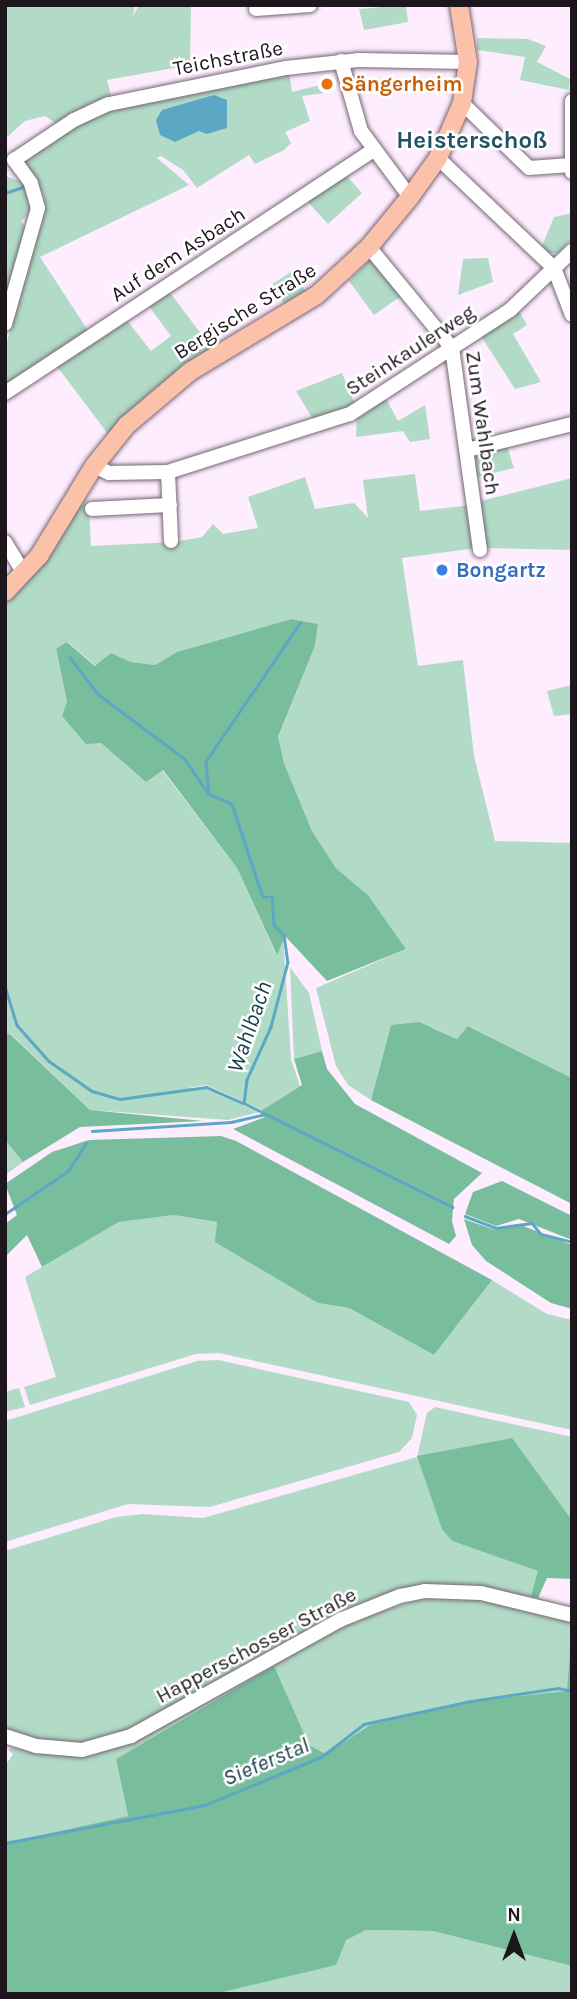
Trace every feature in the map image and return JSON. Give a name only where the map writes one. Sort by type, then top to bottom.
[{"type":"main road","name":"Bergische Straße","points":[[5,592],[24,574],[94,466],[157,396],[191,370],[290,314],[369,247],[410,197],[438,158],[462,103],[468,62],[459,5]]},
{"type":"street","points":[[256,9],[310,5]]},
{"type":"street","points":[[341,61],[359,125],[374,150],[410,197]]},
{"type":"street","name":"Teichstraße","points":[[5,324],[38,208],[31,183],[14,160],[74,120],[109,104],[197,84],[341,61],[468,62]]},
{"type":"street","points":[[572,101],[572,172]]},
{"type":"street","points":[[462,103],[529,168],[571,164]]},
{"type":"street","name":"Auf dem Asbach","points":[[5,393],[374,150]]},
{"type":"street","points":[[438,158],[554,268],[572,315]]},
{"type":"street","name":"Zum Wahlbach","points":[[369,247],[452,348],[480,550]]},
{"type":"street","name":"Steinkaulerweg","points":[[94,466],[109,473],[168,472],[350,414],[510,310],[572,251]]},
{"type":"street","points":[[467,450],[572,425]]},
{"type":"street","points":[[168,472],[171,541]]},
{"type":"street","points":[[92,509],[170,505]]},
{"type":"street","points":[[5,542],[24,574]]},
{"type":"street","name":"Happerschosser Straße","points":[[5,1736],[36,1746],[82,1750],[131,1736],[340,1620],[400,1596],[425,1591],[481,1593],[572,1615]]},
{"type":"green space","points":[[5,5],[135,5],[133,16],[139,5],[191,5],[190,65],[107,80],[112,100],[60,126],[45,116],[25,121],[5,139]]},
{"type":"green space","points":[[406,5],[408,22],[364,30],[359,9]]},
{"type":"green space","points":[[477,38],[528,39],[546,46],[537,62],[570,79],[569,90],[520,80],[525,57],[477,50]]},
{"type":"green space","points":[[289,71],[292,92],[324,84],[325,93],[302,96],[310,121],[285,132],[291,143],[284,150],[255,164],[249,155],[197,188],[183,170],[161,156],[157,158],[189,185],[40,257],[89,332],[5,387],[5,348],[42,223],[44,196],[23,160],[94,112]]},
{"type":"green space","points":[[345,174],[362,193],[328,224],[307,201]]},
{"type":"green space","points":[[5,176],[25,183],[33,199],[31,212],[21,221],[29,232],[5,310]]},
{"type":"green space","points":[[572,213],[570,241],[558,253],[549,253],[542,246],[554,217]]},
{"type":"green space","points":[[373,257],[404,294],[374,315],[349,281]]},
{"type":"green space","points":[[488,258],[493,282],[458,295],[463,259]]},
{"type":"green space","points":[[291,272],[308,294],[286,306],[271,285]]},
{"type":"green space","points":[[169,291],[213,350],[150,393],[108,434],[56,365],[126,319],[151,351],[171,336],[148,305]]},
{"type":"green space","points":[[518,309],[527,325],[513,334],[541,382],[515,389],[481,336]]},
{"type":"green space","points":[[342,373],[355,405],[314,421],[296,391]]},
{"type":"green space","points":[[384,395],[398,421],[425,405],[430,439],[410,442],[403,431],[356,437],[357,413]]},
{"type":"green space","points":[[507,446],[514,468],[474,478],[473,457]]},
{"type":"green space","points":[[415,474],[420,511],[471,505],[477,548],[402,558],[418,666],[463,660],[474,756],[495,841],[572,843],[572,1078],[469,1026],[457,1039],[434,1028],[391,1025],[371,1100],[348,1085],[336,1066],[316,988],[406,949],[368,895],[336,868],[312,831],[284,763],[278,738],[315,646],[318,624],[291,619],[177,652],[155,665],[131,662],[111,653],[96,666],[68,642],[56,650],[67,702],[101,743],[145,781],[162,770],[237,868],[276,954],[283,936],[291,1059],[300,1086],[262,1110],[206,1085],[188,1088],[206,1089],[259,1112],[228,1120],[90,1110],[11,1034],[5,1035],[5,601],[51,551],[78,506],[89,506],[91,546],[174,542],[202,537],[213,524],[223,534],[258,528],[248,497],[305,477],[315,509],[354,503],[368,518],[363,480]]},
{"type":"green space","points":[[572,478],[572,550],[484,548],[477,502]]},
{"type":"green space","points":[[291,619],[318,624],[315,646],[278,737],[284,763],[312,831],[336,868],[368,895],[406,949],[327,981],[285,936],[277,955],[237,868],[163,770],[146,782],[101,743],[86,744],[62,716],[67,702],[56,649],[67,642],[95,666],[111,653],[131,662],[155,665],[177,652]]},
{"type":"green space","points":[[572,685],[572,714],[554,716],[547,691]]},
{"type":"green space","points":[[290,967],[309,993],[322,1051],[294,1059]]},
{"type":"green space","points":[[419,1022],[457,1039],[468,1026],[572,1078],[572,1204],[371,1100],[391,1025]]},
{"type":"green space","points":[[10,1034],[90,1110],[203,1121],[80,1127],[23,1162],[5,1140],[5,1035]]},
{"type":"green space","points":[[322,1051],[327,1069],[355,1104],[482,1173],[454,1199],[452,1221],[456,1236],[449,1244],[233,1129],[265,1117],[262,1110],[302,1085],[294,1059]]},
{"type":"green space","points":[[221,1136],[236,1141],[492,1280],[434,1355],[349,1308],[318,1303],[215,1242],[217,1222],[174,1215],[119,1222],[42,1267],[27,1235],[5,1257],[5,1224],[17,1215],[5,1184],[52,1152],[89,1140]]},
{"type":"green space","points":[[5,1140],[23,1162],[5,1175]]},
{"type":"green space","points":[[502,1181],[572,1216],[572,1240],[519,1219],[496,1226],[465,1214],[473,1192]]},
{"type":"green space","points":[[174,1215],[217,1222],[318,1303],[349,1308],[434,1355],[492,1280],[547,1314],[572,1320],[572,1430],[219,1353],[196,1354],[30,1405],[24,1387],[56,1377],[25,1277],[119,1222]]},
{"type":"green space","points":[[464,1219],[495,1230],[518,1224],[572,1245],[572,1309],[551,1303],[486,1261],[472,1245]]},
{"type":"green space","points":[[218,1360],[409,1402],[417,1415],[412,1438],[399,1452],[210,1507],[128,1504],[5,1542],[5,1421],[197,1361]]},
{"type":"green space","points":[[19,1388],[25,1407],[5,1412],[5,1392]]},
{"type":"green space","points":[[435,1407],[572,1437],[572,1572],[442,1454],[418,1457],[452,1541],[539,1571],[531,1596],[572,1609],[422,1587],[133,1729],[86,1743],[62,1744],[5,1731],[5,1551],[116,1517],[143,1514],[203,1518],[417,1457],[427,1413]]},
{"type":"green space","points":[[512,1438],[571,1519],[572,1579],[547,1578],[538,1598],[531,1596],[538,1571],[452,1541],[442,1529],[417,1456]]},
{"type":"green space","points":[[430,1596],[479,1598],[572,1620],[568,1691],[471,1701],[370,1725],[326,1754],[309,1745],[273,1666],[116,1759],[128,1816],[5,1843],[5,1766],[13,1754],[8,1750],[11,1748],[86,1753],[354,1619]]},
{"type":"green space","points":[[572,1625],[572,1966],[433,1931],[366,1930],[346,1940],[336,1965],[214,1994],[5,1994],[5,1843],[128,1816],[116,1759],[274,1666],[309,1745],[326,1754],[370,1725],[471,1701],[567,1691]]},
{"type":"green space","points":[[366,1930],[433,1931],[572,1966],[572,1994],[214,1994]]},
{"type":"water","points":[[214,95],[227,100],[227,128],[207,134],[199,131],[175,142],[160,135],[156,120],[162,110]]},
{"type":"waterway","points":[[5,193],[22,187]]},
{"type":"waterway","name":"Wahlbach","points":[[301,622],[206,762],[209,794],[232,804],[263,897],[272,897],[274,925],[284,935],[288,962],[271,1027],[247,1080],[244,1103],[453,1207]]},
{"type":"waterway","points":[[70,657],[98,694],[185,759],[208,793]]},
{"type":"waterway","points":[[5,986],[17,1025],[49,1061],[92,1091],[120,1099],[206,1087],[243,1103]]},
{"type":"waterway","points":[[92,1131],[231,1122],[265,1114]]},
{"type":"waterway","points":[[5,1214],[68,1171],[86,1143]]},
{"type":"waterway","name":"Wahlbach","points":[[465,1216],[496,1228],[532,1223],[541,1234],[572,1242]]},
{"type":"waterway","name":"Sieferstal","points":[[5,1843],[205,1805],[321,1757],[364,1724],[471,1701],[558,1688],[572,1691]]},
{"type":"place","name":"Sängerheim","points":[[327,84]]},
{"type":"place","name":"Bongartz","points":[[442,570]]},
{"type":"district","name":"Heisterschoß","points":[[472,141]]}]
